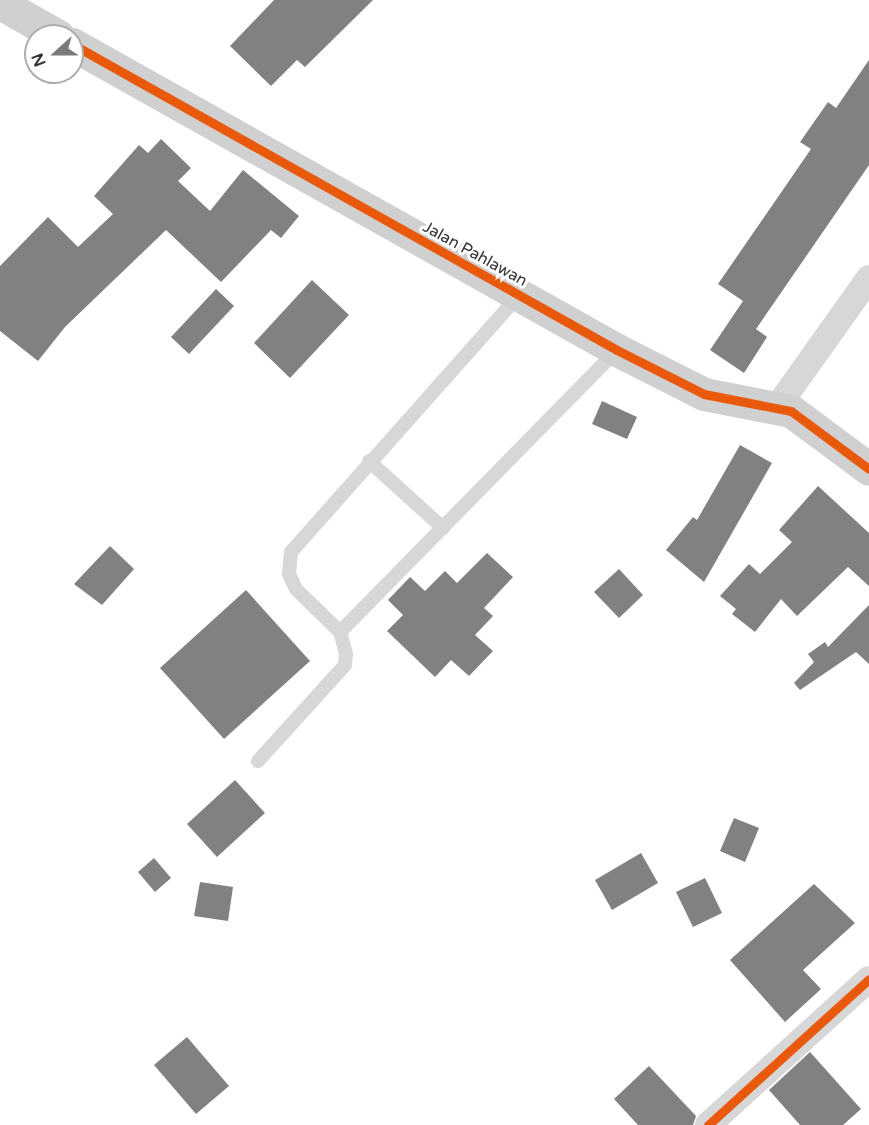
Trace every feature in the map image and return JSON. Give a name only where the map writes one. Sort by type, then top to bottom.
[{"type":"street","points":[[0,3],[37,24]]},
{"type":"street","name":"Jalan Pahlawan","points":[[84,51],[617,350],[704,394],[778,406],[869,469]]},
{"type":"street","points":[[778,406],[869,278]]},
{"type":"street","points":[[708,1125],[869,979]]},
{"type":"lane","points":[[258,761],[345,665],[340,632],[296,589],[287,561],[369,461],[518,296]]},
{"type":"lane","points":[[340,632],[617,350]]},
{"type":"lane","points":[[369,461],[443,528]]},
{"type":"building","points":[[274,0],[373,0],[305,67],[297,60],[271,86],[230,46]]},
{"type":"building","points":[[869,60],[869,165],[756,329],[767,337],[744,373],[710,350],[743,301],[718,284],[811,149],[800,142],[828,102],[836,108]]},
{"type":"building","points":[[161,139],[191,168],[178,181],[210,211],[243,170],[299,216],[281,238],[271,230],[221,282],[166,230],[65,327],[38,361],[0,331],[0,266],[48,217],[78,247],[113,214],[94,196],[139,145],[148,153]]},
{"type":"building","points":[[312,280],[349,315],[290,378],[254,343]]},
{"type":"building","points":[[216,289],[234,306],[189,354],[171,337]]},
{"type":"building","points":[[602,401],[637,417],[627,439],[592,424]]},
{"type":"building","points":[[740,445],[772,463],[704,582],[666,550],[693,517],[697,520]]},
{"type":"building","points":[[818,486],[869,533],[869,586],[848,567],[797,616],[781,599],[755,632],[732,614],[736,609],[720,596],[749,564],[760,574],[792,542],[779,530]]},
{"type":"building","points":[[110,546],[134,569],[102,605],[74,584]]},
{"type":"building","points":[[487,553],[513,577],[484,608],[493,616],[475,635],[493,651],[469,676],[451,660],[435,677],[387,631],[403,615],[388,600],[410,577],[425,591],[445,571],[457,583]]},
{"type":"building","points":[[619,569],[643,595],[619,618],[594,592]]},
{"type":"building","points":[[246,590],[310,661],[224,739],[160,668]]},
{"type":"building","points":[[869,605],[869,664],[856,652],[800,690],[794,683],[814,662],[808,654],[825,642],[828,647]]},
{"type":"building","points":[[235,780],[265,813],[217,857],[187,824]]},
{"type":"building","points":[[734,818],[759,828],[745,862],[720,851]]},
{"type":"building","points":[[641,853],[658,883],[612,910],[595,880]]},
{"type":"building","points":[[154,858],[171,878],[155,892],[138,872]]},
{"type":"building","points":[[705,878],[722,913],[693,927],[676,892]]},
{"type":"building","points":[[200,882],[233,887],[228,921],[194,916]]},
{"type":"building","points":[[814,884],[855,923],[803,970],[821,989],[785,1022],[730,960]]},
{"type":"building","points":[[187,1037],[229,1086],[196,1114],[154,1065]]},
{"type":"building","points":[[810,1052],[861,1109],[843,1125],[800,1125],[769,1090]]},
{"type":"building","points":[[649,1066],[696,1116],[693,1125],[638,1125],[614,1099]]},
{"type":"cycle path","points":[[84,51],[617,350],[704,394],[791,411],[869,469]]},
{"type":"cycle path","points":[[708,1125],[869,979]]}]
